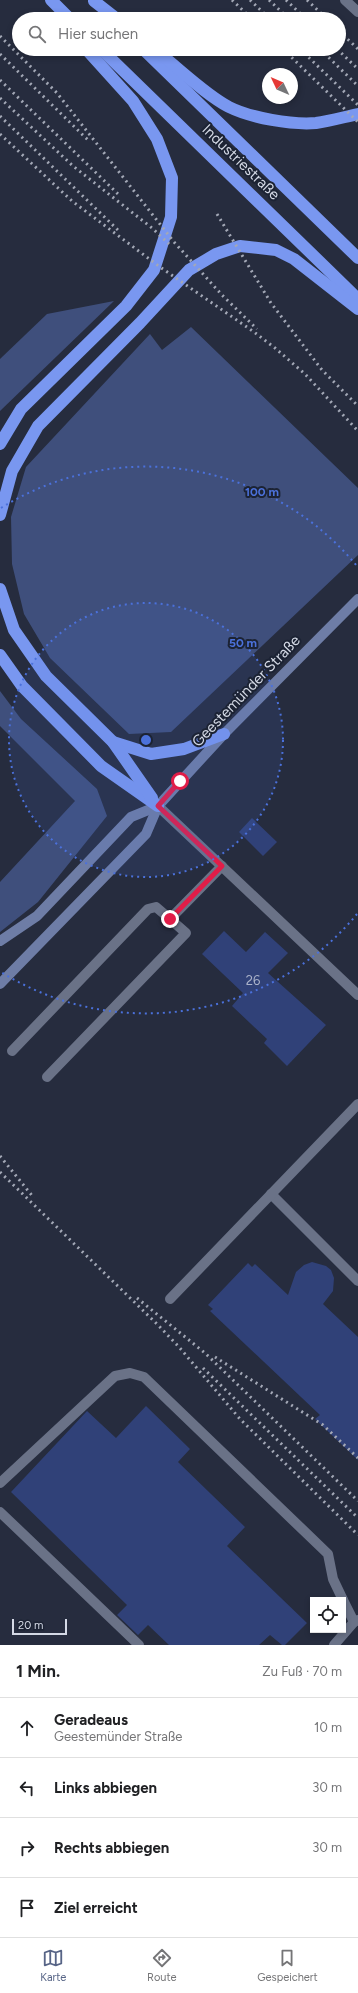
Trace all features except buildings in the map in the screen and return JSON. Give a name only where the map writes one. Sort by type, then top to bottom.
[{"type":"highway","points":[[41,0],[52,12]]},
{"type":"highway","points":[[51,0],[63,12]]},
{"type":"highway","points":[[94,1],[106,12]]},
{"type":"highway","points":[[94,1],[108,12]]},
{"type":"highway","points":[[0,444],[21,410],[126,306],[154,270],[171,217],[172,178],[157,139],[133,102],[92,56]]},
{"type":"highway","name":"Industriestraße","points":[[108,56],[358,299]]},
{"type":"highway","name":"Industriestraße","points":[[150,56],[358,258]]},
{"type":"highway","points":[[163,56],[230,107],[246,113],[276,120],[315,123],[358,114]]},
{"type":"highway","points":[[0,515],[12,471],[38,426],[140,323],[189,270],[216,254],[240,246],[276,250],[294,259],[358,310]]},
{"type":"highway","points":[[0,589],[14,630],[46,676],[113,742],[158,806]]},
{"type":"highway","points":[[0,655],[22,686],[100,766],[158,806]]},
{"type":"highway","points":[[113,742],[151,754],[184,749],[224,734]]},
{"type":"street","name":"Geestemünder Straße","points":[[0,984],[146,834],[158,806],[224,734],[358,599]]},
{"type":"street","name":"Geestemünder Straße","points":[[0,941],[37,916],[131,817],[158,806]]},
{"type":"lane","points":[[345,0],[358,12]]},
{"type":"lane","points":[[158,806],[358,995]]},
{"type":"lane","points":[[170,919],[222,866]]},
{"type":"lane","points":[[12,1051],[148,910],[156,907],[186,933],[47,1077]]},
{"type":"lane","points":[[170,1298],[358,1104]]},
{"type":"lane","points":[[271,1194],[358,1281]]},
{"type":"lane","points":[[0,1483],[115,1376],[130,1373],[144,1377],[328,1554],[333,1579],[342,1597]]},
{"type":"lane","points":[[0,1512],[139,1645]]},
{"type":"lane","points":[[334,1645],[356,1621],[346,1605]]},
{"type":"shaded area","points":[[114,301],[0,411],[0,359],[47,314]]},
{"type":"shaded area","points":[[191,327],[358,488],[358,555],[171,732],[129,734],[50,658],[24,614],[12,564],[11,517],[26,467],[150,334],[162,350]]},
{"type":"shaded area","points":[[0,691],[21,719],[97,789],[107,816],[38,902],[0,932],[0,882],[75,801],[0,726]]},
{"type":"railway","points":[[232,0],[245,12]]},
{"type":"railway","points":[[250,0],[263,12]]},
{"type":"railway","points":[[269,0],[282,12]]},
{"type":"railway","points":[[286,0],[299,12]]},
{"type":"railway","points":[[307,0],[320,12]]},
{"type":"railway","points":[[0,36],[12,48]]},
{"type":"railway","points":[[346,38],[358,49]]},
{"type":"railway","points":[[0,54],[90,142]]},
{"type":"railway","points":[[20,56],[57,93],[174,242],[222,295],[257,329]]},
{"type":"railway","points":[[290,56],[358,122]]},
{"type":"railway","points":[[307,56],[358,105]]},
{"type":"railway","points":[[327,56],[358,86]]},
{"type":"railway","points":[[344,56],[358,69]]},
{"type":"railway","points":[[0,80],[118,194]]},
{"type":"railway","points":[[0,98],[73,166],[152,228],[169,244]]},
{"type":"railway","points":[[0,116],[120,232]]},
{"type":"railway","points":[[0,134],[72,201],[160,267],[275,348],[305,374],[358,431]]},
{"type":"railway","points":[[217,214],[271,303],[322,370],[358,406]]},
{"type":"railway","points":[[0,1156],[34,1198]]},
{"type":"railway","points":[[0,1172],[158,1325],[179,1347],[240,1419],[358,1535]]},
{"type":"railway","points":[[137,1298],[205,1353],[358,1501]]},
{"type":"railway","points":[[215,1357],[323,1425],[358,1458]]},
{"type":"railway","points":[[203,1368],[358,1518]]},
{"type":"route","points":[[170,919],[222,866],[158,806],[180,781]]}]
